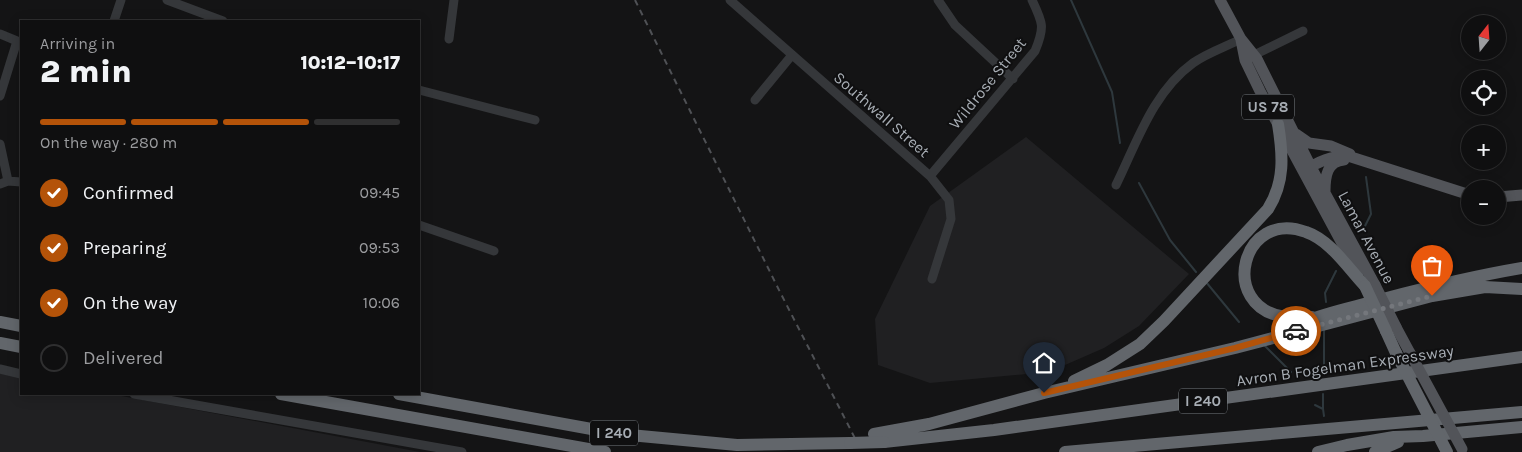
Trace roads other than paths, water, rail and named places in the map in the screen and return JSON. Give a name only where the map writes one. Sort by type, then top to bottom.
[{"type":"highway","points":[[1044,393],[1107,365],[1140,344],[1164,321],[1258,220],[1272,202],[1280,186],[1282,163],[1278,124]]},
{"type":"highway","points":[[1370,285],[1330,249],[1311,234],[1304,231],[1289,229],[1272,230],[1264,234],[1253,246],[1246,260],[1244,276],[1249,294],[1260,306],[1278,316],[1294,318],[1317,316],[1465,278],[1522,268]]},
{"type":"highway","name":"Lamar Avenue","points":[[1370,285],[1391,329],[1396,352],[1447,452]]},
{"type":"highway","points":[[879,438],[1044,393],[1235,348],[1439,294],[1485,286],[1522,289]]},
{"type":"highway","points":[[1109,378],[1302,323],[1317,316]]},
{"type":"highway","points":[[0,322],[20,326]]},
{"type":"highway","points":[[0,343],[20,347]]},
{"type":"highway","name":"Avron B Fogelman Expressway","points":[[404,395],[619,434],[737,445],[831,444],[1039,424],[1522,357]]},
{"type":"highway","name":"I 240","points":[[287,395],[605,452]]},
{"type":"highway","points":[[1065,452],[1522,412]]},
{"type":"highway","points":[[1318,452],[1394,437],[1522,427]]},
{"type":"highway","points":[[1375,452],[1395,442],[1422,436]]},
{"type":"main road","name":"Lamar Avenue","points":[[1220,0],[1241,39],[1254,55],[1293,131],[1307,169],[1370,285]]},
{"type":"main road","name":"Lamar Avenue","points":[[1241,39],[1245,60],[1278,124],[1325,193],[1370,285]]},
{"type":"main road","points":[[1293,131],[1308,142],[1331,146],[1358,159]]},
{"type":"main road","points":[[1307,169],[1335,156],[1348,156],[1461,193]]},
{"type":"main road","points":[[1325,193],[1326,174],[1332,164],[1339,160],[1358,159]]},
{"type":"main road","points":[[1506,196],[1522,195]]},
{"type":"main road","name":"Lamar Avenue","points":[[1391,329],[1410,353],[1462,451]]},
{"type":"street","points":[[114,20],[121,0]]},
{"type":"street","points":[[167,0],[220,20]]},
{"type":"street","points":[[449,39],[454,0]]},
{"type":"street","name":"Southwall Street","points":[[730,0],[930,176],[949,200],[951,219],[932,279]]},
{"type":"street","points":[[938,0],[955,25],[971,42],[1013,79]]},
{"type":"street","name":"Wildrose Street","points":[[930,176],[1035,51],[1042,35],[1041,20],[1032,0]]},
{"type":"street","points":[[1254,55],[1303,30]]},
{"type":"street","points":[[0,34],[17,41],[0,96]]},
{"type":"street","points":[[1116,185],[1154,105],[1165,89],[1195,62],[1241,39]]},
{"type":"street","points":[[755,100],[792,55]]},
{"type":"street","points":[[420,90],[535,120]]},
{"type":"street","points":[[0,144],[4,182],[20,182]]},
{"type":"street","points":[[420,225],[494,251]]},
{"type":"street","points":[[0,369],[20,374]]},
{"type":"street","points":[[140,395],[462,452]]},
{"type":"waterway","points":[[1071,0],[1112,92],[1120,143]]},
{"type":"waterway","points":[[1363,230],[1371,214],[1366,177]]},
{"type":"waterway","points":[[1139,183],[1170,240],[1196,272]]},
{"type":"waterway","points":[[1326,302],[1325,293],[1336,271]]},
{"type":"waterway","points":[[1206,282],[1239,322]]},
{"type":"waterway","points":[[1324,329],[1324,366]]},
{"type":"waterway","points":[[1265,346],[1291,372]]},
{"type":"waterway","points":[[1323,394],[1323,409]]},
{"type":"waterway","points":[[1315,405],[1323,409],[1324,416]]},
{"type":"railway","points":[[635,0],[862,452]]}]
